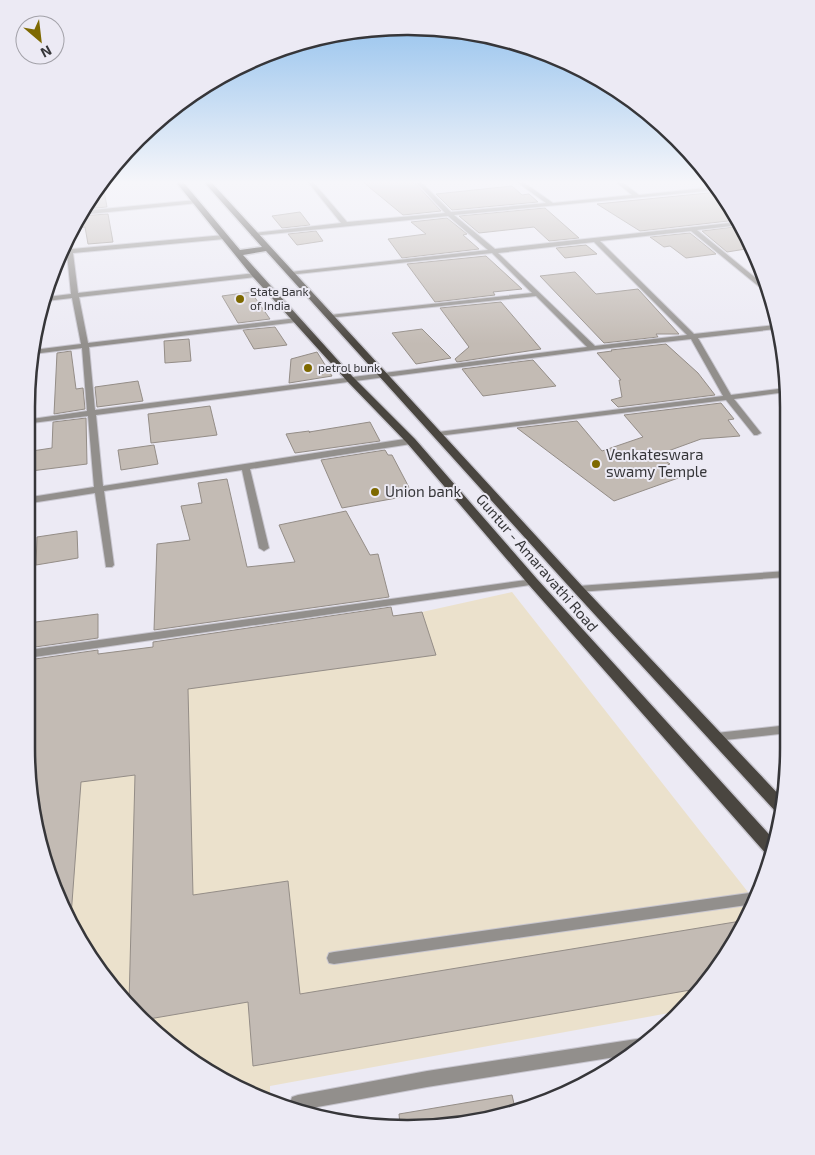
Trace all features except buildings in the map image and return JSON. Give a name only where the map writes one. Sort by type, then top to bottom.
[{"type":"main road","name":"Guntur - Amaravathi Road","points":[[255,236],[578,589],[776,802]]},
{"type":"main road","name":"Guntur - Amaravathi Road","points":[[224,237],[350,379],[411,442],[533,582],[767,843]]},
{"type":"main road","points":[[238,253],[266,248]]},
{"type":"street","points":[[475,236],[593,348]]},
{"type":"street","points":[[290,274],[624,236]]},
{"type":"street","points":[[701,236],[758,283]]},
{"type":"street","points":[[69,252],[224,237]]},
{"type":"street","points":[[594,239],[694,338],[728,397],[757,433]]},
{"type":"street","points":[[68,255],[85,346],[99,490],[110,565]]},
{"type":"street","points":[[747,273],[754,272]]},
{"type":"street","points":[[52,298],[256,275]]},
{"type":"street","points":[[330,317],[537,294]]},
{"type":"street","points":[[39,351],[297,320]]},
{"type":"street","points":[[35,421],[593,348],[694,338],[771,328]]},
{"type":"street","points":[[438,434],[779,391]]},
{"type":"street","points":[[35,499],[411,442]]},
{"type":"street","points":[[245,466],[264,548]]},
{"type":"street","points":[[578,589],[780,575]]},
{"type":"street","points":[[35,653],[533,582]]},
{"type":"street","points":[[716,737],[780,730]]},
{"type":"street","points":[[334,958],[748,899]]},
{"type":"street","points":[[298,1103],[427,1079],[628,1047]]},
{"type":"shaded area","points":[[512,592],[750,895],[730,934],[717,954],[688,993],[669,1013],[270,1086],[270,1094],[221,1070],[162,1028],[127,993],[112,974],[85,934],[73,912],[63,890],[48,844],[38,796],[35,748],[35,662],[422,612]]},
{"type":"place","name":"State Bank of India","points":[[240,299]]},
{"type":"place","name":"petrol bunk","points":[[308,368]]},
{"type":"place","name":"Venkateswara swamy Temple","points":[[596,464]]},
{"type":"place","name":"Union bank","points":[[375,492]]}]
